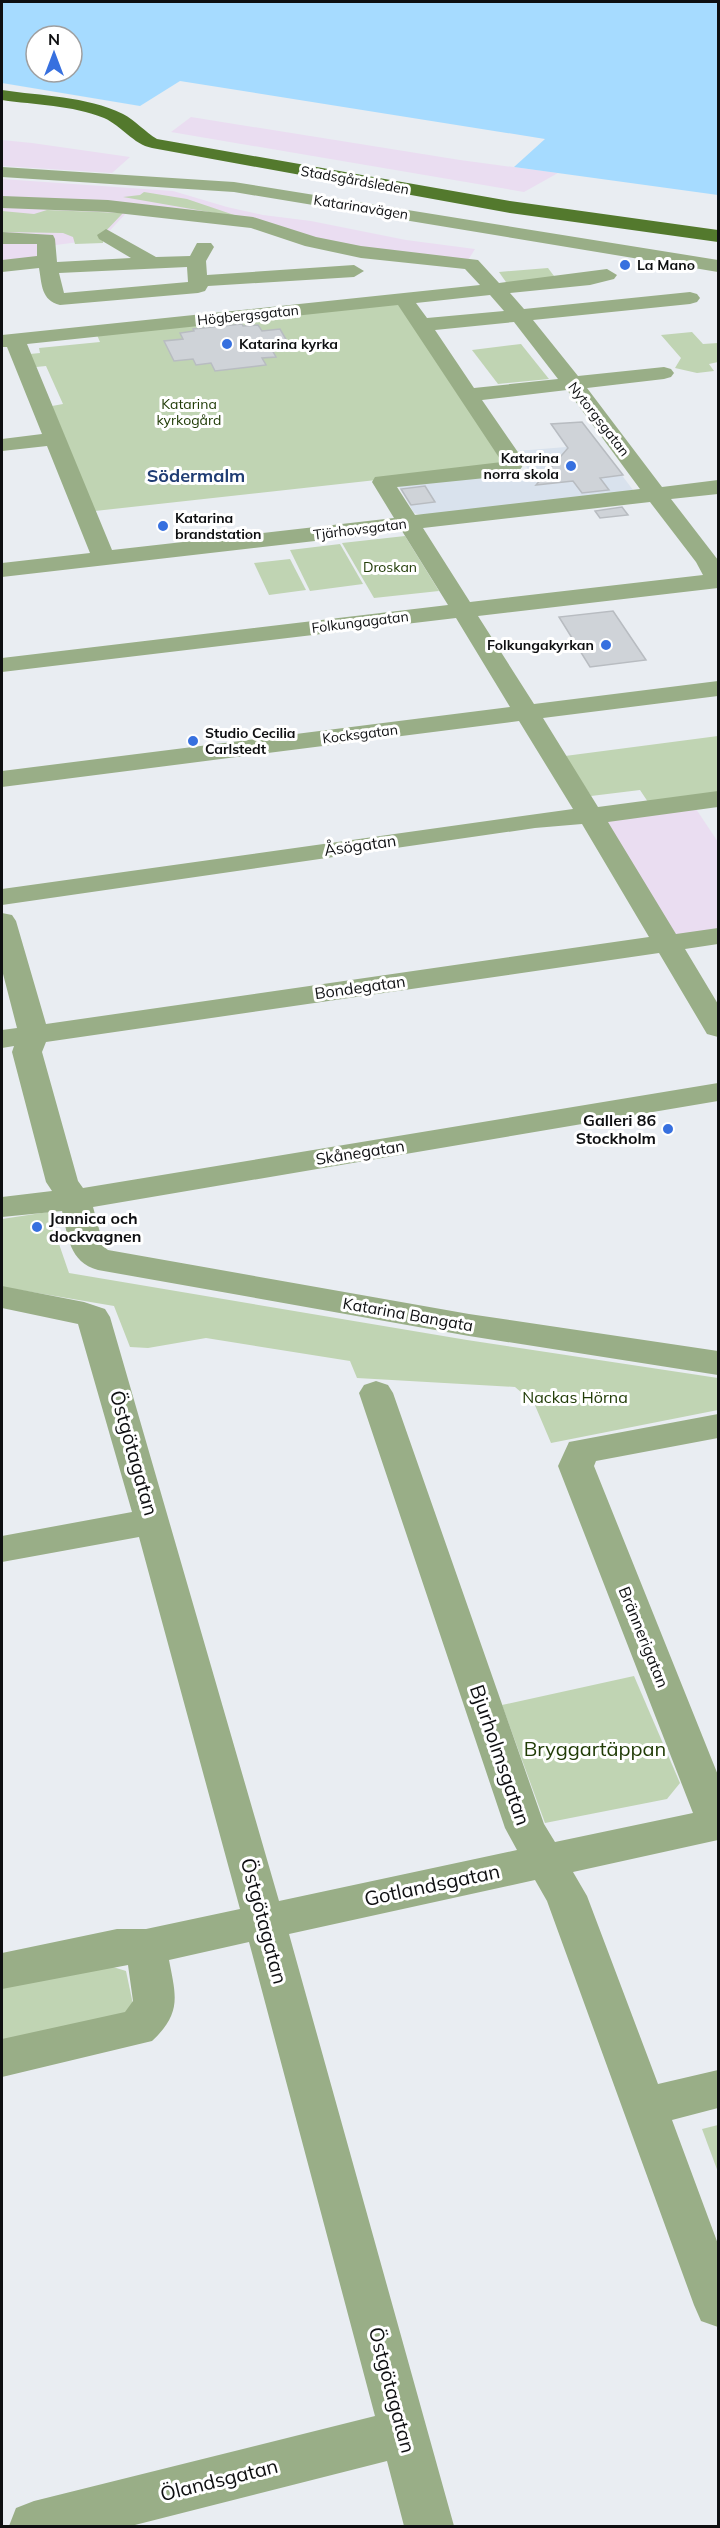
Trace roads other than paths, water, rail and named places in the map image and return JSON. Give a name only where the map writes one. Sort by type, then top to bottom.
[{"type":"main road","name":"Stadsgårdsleden","points":[[2,94],[80,105],[135,118],[159,139],[522,200],[718,226]]},
{"type":"main road","name":"Stadsgårdsleden","points":[[2,94],[84,109],[118,118],[142,138],[152,143],[510,207],[718,236]]},
{"type":"street","name":"Katarinavägen","points":[[2,172],[234,188],[718,266]]},
{"type":"street","points":[[2,181],[143,191]]},
{"type":"street","name":"Nytorgsgatan","points":[[2,202],[108,206],[253,223],[312,242],[361,252],[471,264],[519,315],[717,576]]},
{"type":"street","points":[[106,235],[150,262]]},
{"type":"street","points":[[2,238],[46,238],[48,265],[55,297],[60,300],[199,269]]},
{"type":"street","points":[[2,266],[150,262],[199,269],[354,271]]},
{"type":"street","name":"Högbergsgatan","points":[[8,341],[607,275]]},
{"type":"street","points":[[403,298],[513,461],[512,466],[505,469],[383,482],[591,816],[718,1028]]},
{"type":"street","points":[[422,325],[690,298]]},
{"type":"street","points":[[8,341],[55,439],[87,512],[104,559]]},
{"type":"street","points":[[468,395],[664,373]]},
{"type":"street","points":[[2,445],[55,439]]},
{"type":"street","name":"Tjärhovsgatan","points":[[2,570],[718,487]]},
{"type":"street","name":"Folkungagatan","points":[[2,655],[717,576]]},
{"type":"street","name":"Folkungagatan","points":[[2,665],[459,605]]},
{"type":"street","name":"Kocksgatan","points":[[2,779],[718,688]]},
{"type":"street","name":"Åsögatan","points":[[2,897],[535,820],[591,816],[718,799]]},
{"type":"street","points":[[2,921],[34,1034],[27,1052],[62,1182],[75,1200]]},
{"type":"street","name":"Bondegatan","points":[[2,1039],[718,936]]},
{"type":"street","name":"Skånegatan","points":[[2,1207],[75,1200],[718,1092]]},
{"type":"street","name":"Katarina Bangata","points":[[75,1200],[89,1251],[98,1259],[469,1325],[718,1363]]},
{"type":"street","name":"Östgötagatan","points":[[2,1297],[72,1310],[93,1317],[153,1521],[265,1922],[429,2526]]},
{"type":"street","name":"Bjurholmsgatan","points":[[376,1393],[525,1828],[566,1896],[718,2305]]},
{"type":"street","name":"Brännerigatan","points":[[718,1426],[582,1451],[576,1466],[718,1824]]},
{"type":"street","points":[[2,1549],[153,1521]]},
{"type":"street","name":"Gotlandsgatan","points":[[2,1971],[117,1947],[146,1947],[718,1824]]},
{"type":"street","points":[[2,2058],[137,2028],[151,2015],[155,2001],[146,1947]]},
{"type":"street","points":[[646,2107],[718,2090]]},
{"type":"street","name":"Ölandsgatan","points":[[33,2526],[404,2433]]},
{"type":"water","points":[[2,2],[718,2],[718,195],[514,167],[545,139],[180,81],[140,106],[2,83]]},
{"type":"place","name":"La Mano","points":[[625,265]]},
{"type":"place","name":"Katarina kyrka","points":[[227,344]]},
{"type":"place","name":"Katarina norra skola","points":[[571,466]]},
{"type":"place","name":"Katarina brandstation","points":[[163,526]]},
{"type":"place","name":"Folkungakyrkan","points":[[606,645]]},
{"type":"place","name":"Studio Cecilia Carlstedt","points":[[193,741]]},
{"type":"place","name":"Galleri 86 Stockholm","points":[[668,1129]]},
{"type":"place","name":"Jannica och dockvagnen","points":[[37,1227]]},
{"type":"district","name":"Södermalm","points":[[196,476]]},
{"type":"park label","name":"Katarina kyrkogård","points":[[189,412]]},
{"type":"park label","name":"Droskan","points":[[390,567]]},
{"type":"park label","name":"Nackas Hörna","points":[[575,1397]]},
{"type":"park label","name":"Bryggartäppan","points":[[595,1749]]}]
